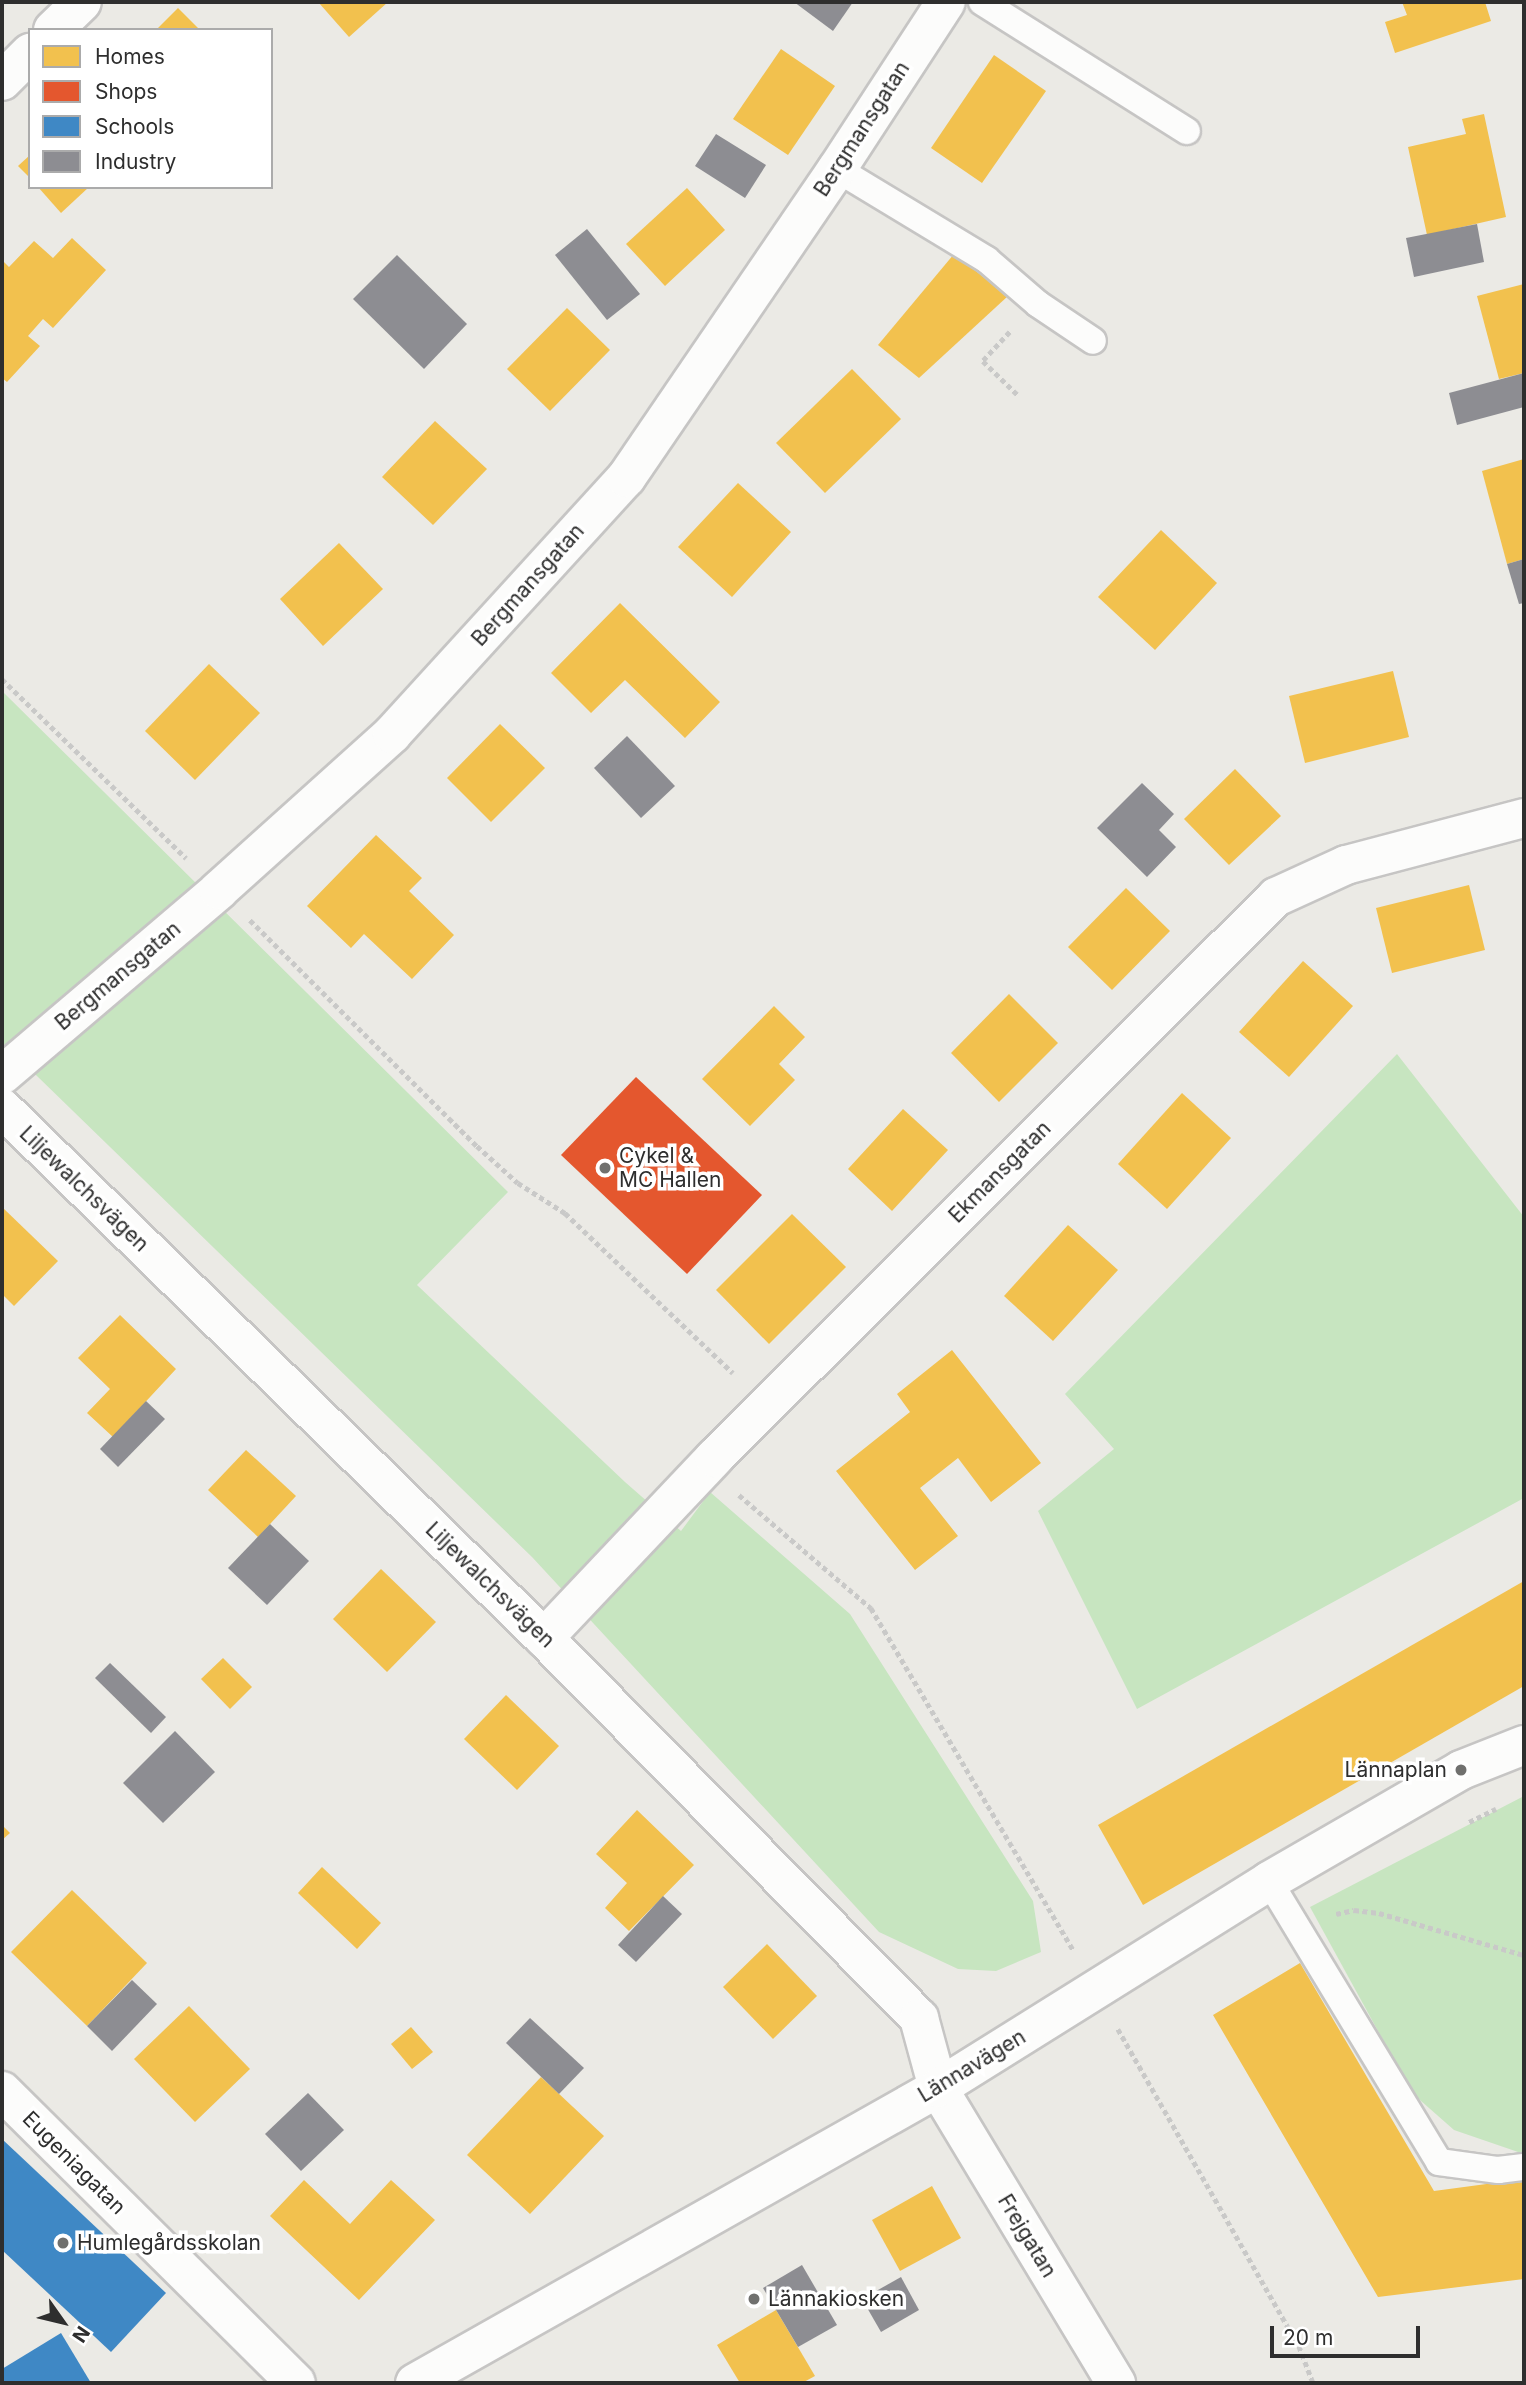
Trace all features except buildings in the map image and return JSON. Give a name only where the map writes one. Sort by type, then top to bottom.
[{"type":"street","points":[[55,28],[82,2]]},
{"type":"street","name":"Bergmansgatan","points":[[2,1075],[219,890],[392,734],[626,478],[837,169],[946,2]]},
{"type":"street","points":[[2,80],[28,55]]},
{"type":"street","name":"Ekmansgatan","points":[[544,1638],[767,1405],[1276,897],[1346,864],[1524,818]]},
{"type":"street","name":"Liljewalchsvägen","points":[[2,1108],[544,1638],[919,2018],[938,2088]]},
{"type":"street","name":"Lännavägen","points":[[415,2383],[938,2088],[1269,1881],[1461,1770],[1524,1745]]},
{"type":"street","name":"Frejgatan","points":[[938,2088],[1116,2383]]},
{"type":"street","name":"Eugeniagatan","points":[[2,2091],[296,2383]]},
{"type":"lane","points":[[982,2],[1187,131]]},
{"type":"lane","points":[[837,169],[986,260],[1038,304],[1093,341]]},
{"type":"lane","points":[[1269,1881],[1439,2162],[1498,2170],[1524,2166]]},
{"type":"path","points":[[1018,395],[983,361],[1038,304]]},
{"type":"path","points":[[2,679],[477,1146],[518,1183],[565,1213],[767,1405]]},
{"type":"path","points":[[706,1467],[871,1608],[1097,1989],[1299,2346],[1313,2383]]},
{"type":"path","points":[[1301,1933],[1333,1915],[1354,1910],[1389,1916],[1524,1955]]},
{"type":"green space","points":[[2,691],[508,1192],[417,1285],[625,1482],[681,1531],[710,1492],[850,1614],[1033,1901],[1041,1952],[996,1971],[958,1969],[879,1932],[532,1557],[2,1042]]},
{"type":"green space","points":[[1397,1054],[1524,1217],[1524,1498],[1137,1709],[1038,1511],[1114,1449],[1065,1394]]},
{"type":"green space","points":[[1524,1796],[1524,2153],[1521,2153],[1454,2130],[1412,2093],[1310,1907]]},
{"type":"place","name":"Cykel & MC Hallen","points":[[605,1168]]},
{"type":"place","name":"Lännaplan","points":[[1461,1770]]},
{"type":"place","name":"Humlegårdsskolan","points":[[63,2243]]},
{"type":"place","name":"Lännakiosken","points":[[754,2299]]}]
